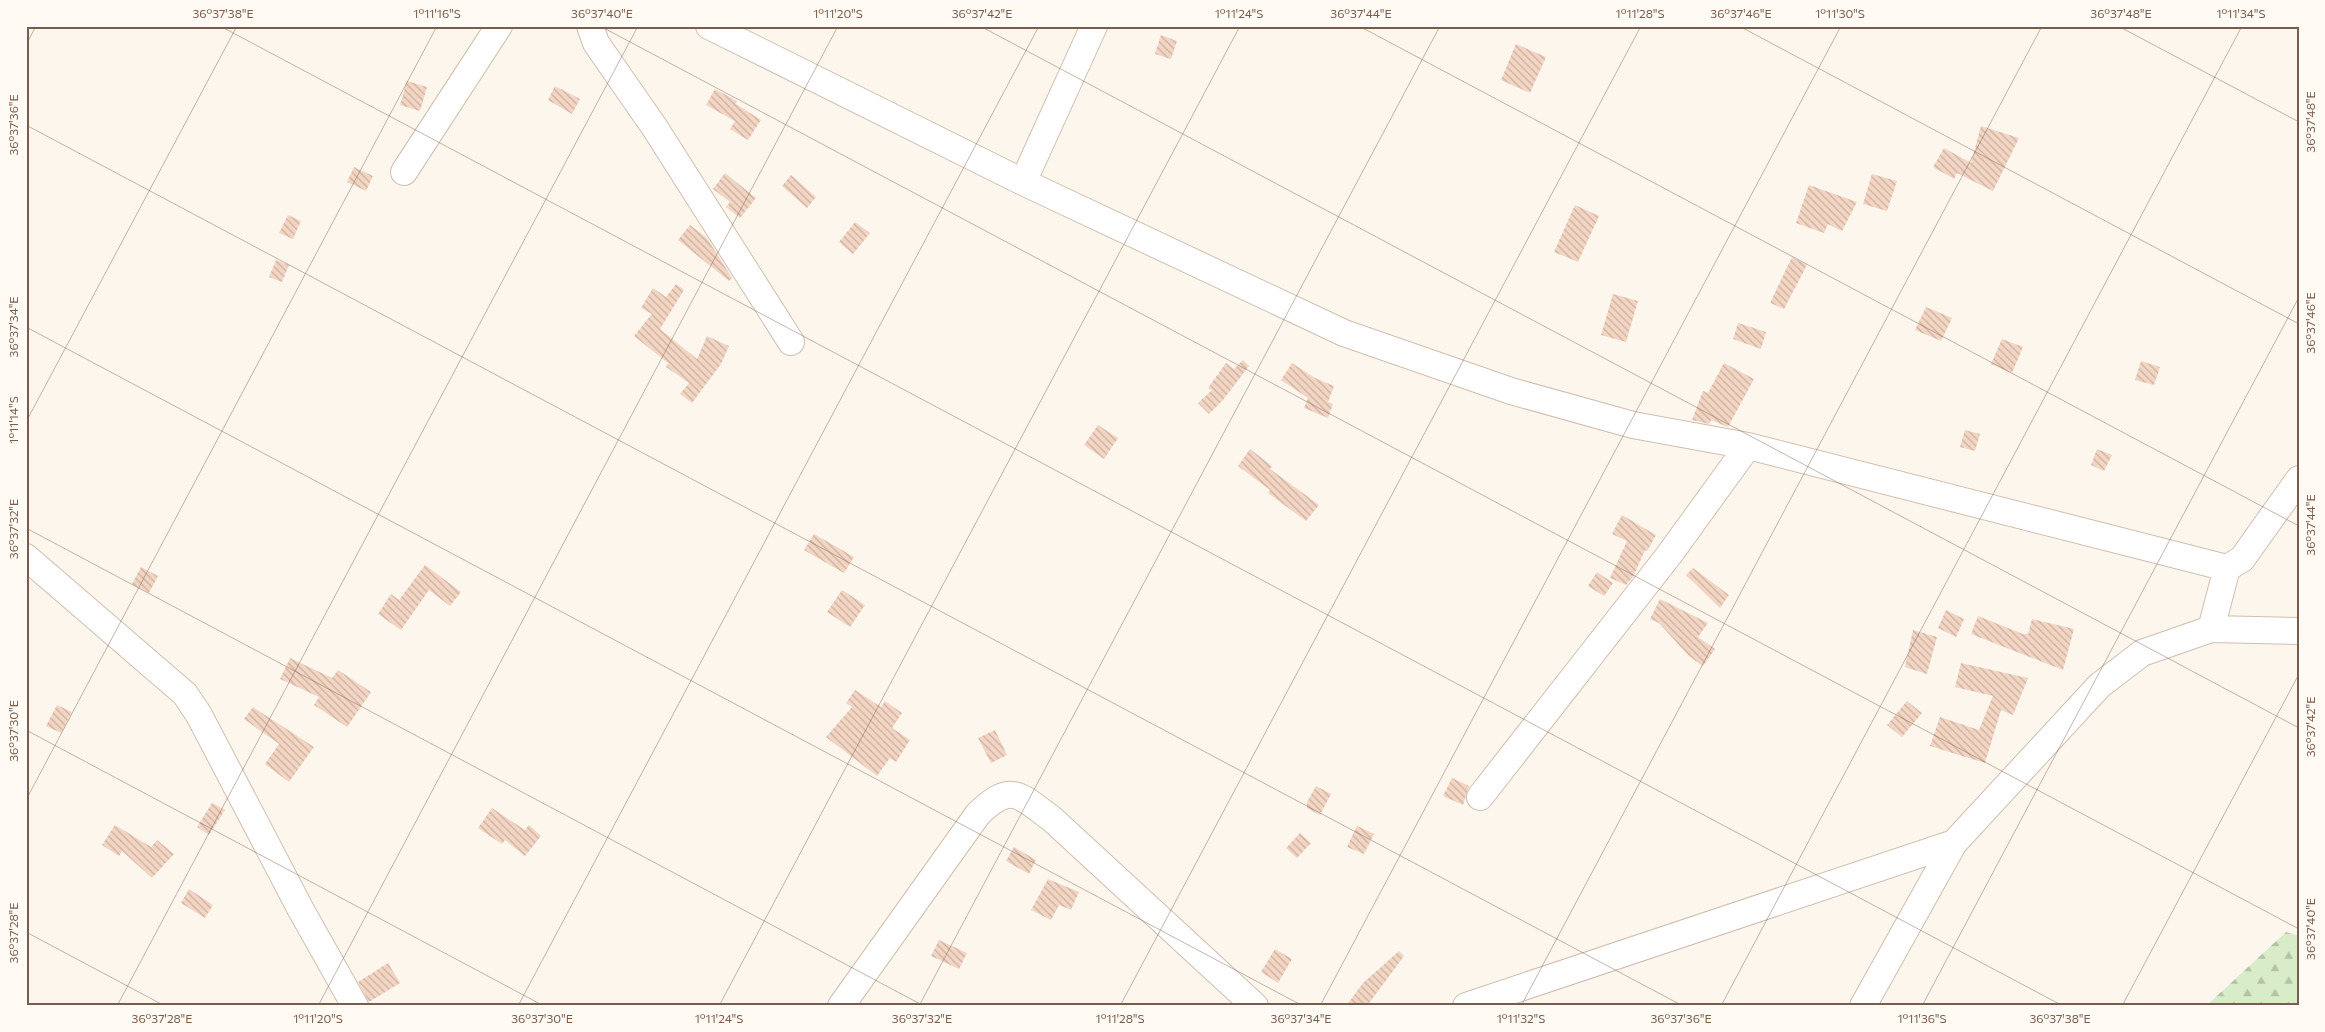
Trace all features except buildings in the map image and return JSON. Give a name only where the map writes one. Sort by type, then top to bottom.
[{"type":"street","points":[[404,172],[499,26]]},
{"type":"street","points":[[590,26],[596,43],[655,128],[791,342]]},
{"type":"street","points":[[709,26],[1023,182],[1344,333],[1511,391],[1633,425],[1748,446],[2227,568]]},
{"type":"street","points":[[1023,182],[1094,26]]},
{"type":"street","points":[[1480,797],[1670,555],[1748,446]]},
{"type":"street","points":[[2211,629],[2227,568],[2242,559],[2299,479]]},
{"type":"street","points":[[26,557],[184,694],[199,715],[297,902],[355,1006]]},
{"type":"street","points":[[1863,1006],[1954,843],[2098,686],[2142,653],[2211,629],[2299,631]]},
{"type":"street","points":[[841,1006],[978,814],[1004,794],[1020,796],[1052,819],[1255,1006]]},
{"type":"street","points":[[1466,1006],[1954,843]]},
{"type":"green space","points":[[2286,932],[2299,936],[2299,1006],[2206,1006]]}]
